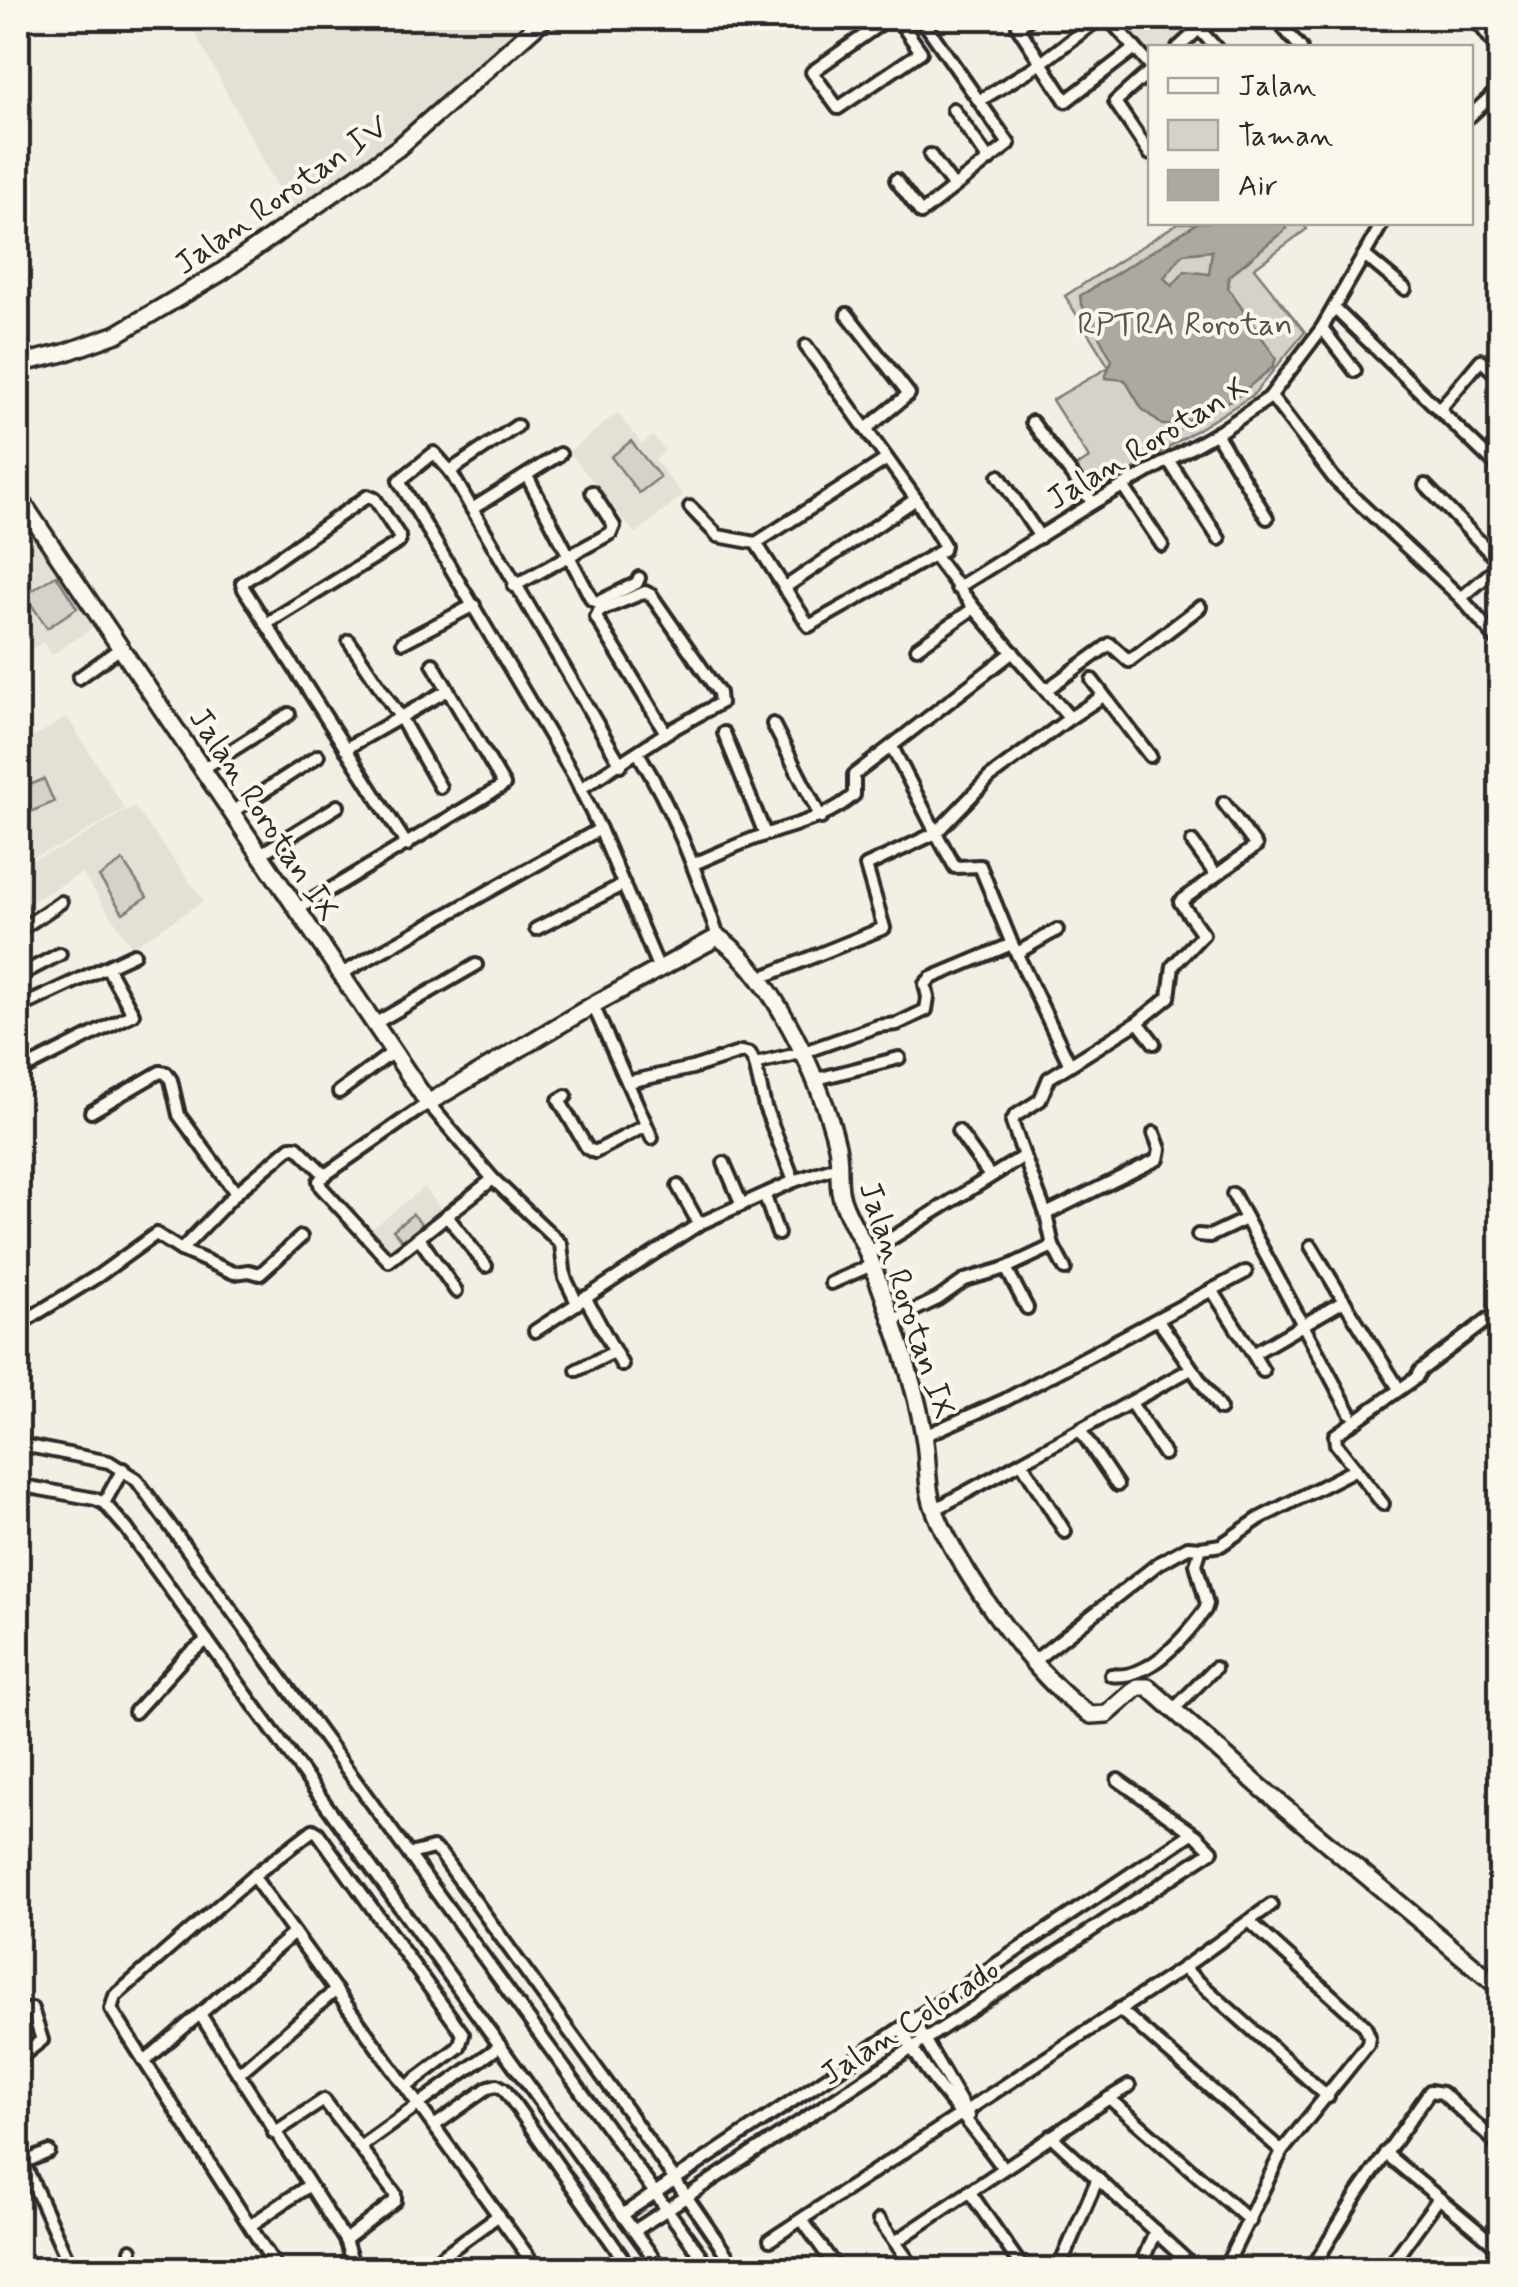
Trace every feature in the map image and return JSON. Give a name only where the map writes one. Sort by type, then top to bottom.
[{"type":"street","name":"Jalan Rorotan IV","points":[[18,364],[117,334],[220,273],[398,148],[545,18]]},
{"type":"street","points":[[889,18],[812,72],[838,108],[921,52],[897,18]]},
{"type":"street","points":[[896,180],[921,213],[1009,144],[921,18]]},
{"type":"street","points":[[1030,18],[1018,27],[1066,101],[1135,48]]},
{"type":"street","points":[[979,101],[1104,18],[1148,65]]},
{"type":"street","points":[[1181,45],[1212,18]]},
{"type":"street","points":[[1275,18],[1298,45]]},
{"type":"street","points":[[1475,18],[1500,52]]},
{"type":"street","points":[[1199,29],[1213,45]]},
{"type":"street","points":[[1148,70],[1115,100],[1148,151]]},
{"type":"street","points":[[1473,113],[1500,88]]},
{"type":"street","points":[[953,109],[989,160]]},
{"type":"street","points":[[930,155],[954,187]]},
{"type":"street","name":"Jalan Rorotan X","points":[[957,588],[1093,503],[1216,434],[1267,399],[1322,328],[1380,225]]},
{"type":"street","points":[[1364,255],[1404,289]]},
{"type":"street","points":[[1334,308],[1500,469]]},
{"type":"street","points":[[847,314],[909,394],[866,429]]},
{"type":"street","points":[[1322,328],[1355,370]]},
{"type":"street","points":[[756,543],[809,626],[943,550],[944,545],[916,499],[806,346]]},
{"type":"street","points":[[1436,407],[1481,360],[1500,378]]},
{"type":"street","points":[[1267,399],[1336,481],[1461,598],[1500,644]]},
{"type":"street","points":[[1032,422],[1093,503]]},
{"type":"street","points":[[450,471],[517,426]]},
{"type":"street","points":[[1216,434],[1267,518]]},
{"type":"street","points":[[620,765],[450,471],[434,453],[399,481],[583,795],[660,969]]},
{"type":"street","points":[[472,509],[560,454]]},
{"type":"street","points":[[690,507],[718,536],[756,543],[887,459]]},
{"type":"street","points":[[1169,461],[1220,539]]},
{"type":"street","points":[[526,476],[594,602],[637,583],[638,578]]},
{"type":"street","points":[[999,476],[1040,536]]},
{"type":"street","points":[[1426,485],[1500,564],[1461,598]]},
{"type":"street","points":[[1123,486],[1162,545]]},
{"type":"street","points":[[514,586],[614,530],[592,492]]},
{"type":"street","name":"Jalan Rorotan IX","points":[[18,496],[428,1104]]},
{"type":"street","points":[[266,624],[399,542],[375,499],[368,496],[243,580],[242,586],[266,624],[345,749],[408,845]]},
{"type":"street","points":[[784,588],[916,499]]},
{"type":"street","points":[[934,555],[957,588],[1070,718]]},
{"type":"street","points":[[583,795],[666,733],[720,703],[719,693],[648,592],[599,611],[596,617],[666,733]]},
{"type":"street","points":[[403,642],[474,605]]},
{"type":"street","points":[[1046,690],[1111,643],[1128,660],[1200,606]]},
{"type":"street","points":[[917,648],[974,608]]},
{"type":"street","points":[[349,641],[400,717],[440,787]]},
{"type":"street","points":[[79,678],[119,650]]},
{"type":"street","points":[[694,864],[765,834],[821,818],[854,796],[854,775],[1012,652]]},
{"type":"street","points":[[295,910],[408,845],[504,783],[434,664]]},
{"type":"street","points":[[1092,680],[1150,756]]},
{"type":"street","points":[[345,749],[448,690]]},
{"type":"street","points":[[760,978],[883,929],[867,866],[936,834],[990,777],[1103,696]]},
{"type":"street","points":[[204,768],[289,714]]},
{"type":"street","points":[[773,724],[821,818]]},
{"type":"street","points":[[724,733],[765,834]]},
{"type":"street","points":[[892,747],[954,867],[979,865],[1069,1062]]},
{"type":"street","points":[[493,1179],[391,1261],[385,1260],[319,1182],[428,1104],[593,1005],[718,937],[694,864],[658,786],[638,754]]},
{"type":"street","points":[[232,812],[318,756]]},
{"type":"street","points":[[1065,1270],[1053,1246],[1046,1214],[1012,1120],[1040,1100],[1048,1080],[1069,1062],[1138,1022],[1168,996],[1173,966],[1202,934],[1180,902],[1256,846],[1224,802]]},
{"type":"street","points":[[260,855],[338,806]]},
{"type":"street","points":[[342,974],[600,830]]},
{"type":"street","points":[[1192,842],[1216,875]]},
{"type":"street","points":[[536,929],[624,884]]},
{"type":"street","points":[[18,931],[61,902]]},
{"type":"street","points":[[755,1064],[917,1015],[928,1004],[925,984],[931,978],[1057,930]]},
{"type":"street","name":"Jalan Rorotan IX","points":[[718,937],[760,978],[782,1011],[834,1135],[841,1196],[892,1320],[924,1436],[934,1510],[966,1569],[1034,1661],[1091,1715],[1108,1714],[1144,1685],[1500,1988]]},
{"type":"street","points":[[18,976],[60,954]]},
{"type":"street","points":[[18,1008],[134,954]]},
{"type":"street","points":[[374,1024],[476,965]]},
{"type":"street","points":[[18,1072],[133,1014],[106,967]]},
{"type":"street","points":[[593,1005],[652,1138]]},
{"type":"street","points":[[1138,1022],[1154,1043]]},
{"type":"street","points":[[339,1092],[393,1052]]},
{"type":"street","points":[[628,1082],[742,1052],[750,1054],[765,1107],[794,1181]]},
{"type":"street","points":[[813,1080],[899,1058]]},
{"type":"street","points":[[90,1112],[166,1072],[180,1115],[236,1193]]},
{"type":"street","points":[[566,1096],[559,1100],[587,1148],[595,1152],[646,1126]]},
{"type":"street","points":[[428,1104],[493,1179],[561,1244],[565,1278],[622,1366]]},
{"type":"street","points":[[958,1131],[990,1176]]},
{"type":"street","points":[[1046,1214],[1158,1159],[1160,1149],[1154,1133]]},
{"type":"street","points":[[182,1250],[236,1193],[291,1147],[296,1146],[325,1175]]},
{"type":"street","points":[[831,1283],[1024,1156]]},
{"type":"street","points":[[724,1163],[742,1205]]},
{"type":"street","points":[[535,1331],[699,1224],[794,1181],[839,1166]]},
{"type":"street","points":[[678,1186],[699,1224]]},
{"type":"street","points":[[1234,1194],[1350,1413]]},
{"type":"street","points":[[765,1196],[778,1234]]},
{"type":"street","points":[[447,1216],[486,1266]]},
{"type":"street","points":[[1198,1235],[1210,1236],[1246,1219]]},
{"type":"street","points":[[18,1325],[98,1276],[156,1234],[234,1273],[260,1274],[301,1237]]},
{"type":"street","points":[[419,1238],[456,1291]]},
{"type":"street","points":[[892,1320],[938,1299],[964,1280],[1006,1268],[1053,1246]]},
{"type":"street","points":[[1311,1246],[1396,1384]]},
{"type":"street","points":[[1006,1268],[1027,1308]]},
{"type":"street","points":[[924,1436],[1005,1400],[1246,1272]]},
{"type":"street","points":[[1212,1290],[1263,1371]]},
{"type":"street","points":[[1253,1354],[1344,1301]]},
{"type":"street","points":[[1383,1504],[1334,1442],[1337,1433],[1416,1378],[1500,1310]]},
{"type":"street","points":[[1158,1320],[1220,1408]]},
{"type":"street","points":[[577,1370],[614,1352]]},
{"type":"street","points":[[934,1510],[1192,1369]]},
{"type":"street","points":[[1131,1404],[1164,1454]]},
{"type":"street","points":[[1080,1430],[1117,1486]]},
{"type":"street","points":[[18,1444],[82,1455],[123,1469],[136,1479],[526,2012],[664,2211],[711,2270]]},
{"type":"street","points":[[1022,1463],[1064,1532]]},
{"type":"street","points":[[1034,1661],[1159,1563],[1188,1547],[1224,1544],[1260,1518],[1356,1468]]},
{"type":"street","points":[[104,1503],[123,1469]]},
{"type":"street","points":[[18,1485],[95,1498],[104,1503],[622,2215],[639,2228],[662,2270]]},
{"type":"street","points":[[1111,1675],[1130,1675],[1148,1668],[1196,1623],[1206,1608],[1196,1564],[1201,1548]]},
{"type":"street","points":[[136,1712],[184,1658],[207,1640]]},
{"type":"street","points":[[1174,1709],[1215,1668]]},
{"type":"street","points":[[1118,1780],[1192,1833]]},
{"type":"street","points":[[278,2270],[111,2009],[111,2002],[307,1831],[318,1833],[462,2034],[459,2047],[406,2087]]},
{"type":"street","name":"Jalan Colorado","points":[[622,2215],[1192,1833],[1212,1852],[639,2228]]},
{"type":"street","points":[[410,1854],[433,1848],[440,1852],[737,2270]]},
{"type":"street","points":[[254,1876],[538,2270]]},
{"type":"street","points":[[770,2240],[967,2116],[1271,1905]]},
{"type":"street","points":[[1224,2270],[1282,2151],[1368,2044],[1369,2036],[1366,2026],[1248,1921]]},
{"type":"street","points":[[145,2061],[294,1933]]},
{"type":"street","points":[[1183,1968],[1328,2096]]},
{"type":"street","points":[[238,2074],[336,1990]]},
{"type":"street","points":[[526,2012],[544,1996]]},
{"type":"street","points":[[18,2014],[32,2009],[42,2040],[18,2059]]},
{"type":"street","points":[[1119,2009],[1282,2151]]},
{"type":"street","points":[[200,2014],[346,2240],[355,2270]]},
{"type":"street","points":[[914,2022],[967,2116]]},
{"type":"street","points":[[902,2030],[912,2049],[1003,2168]]},
{"type":"street","points":[[879,2045],[891,2063]]},
{"type":"street","points":[[361,2146],[500,2046]]},
{"type":"street","points":[[434,2126],[490,2086],[504,2090],[631,2270]]},
{"type":"street","points":[[895,2242],[1129,2086]]},
{"type":"street","points":[[1316,2267],[1423,2097],[1433,2091],[1442,2093],[1500,2146]]},
{"type":"street","points":[[1109,2098],[1250,2221]]},
{"type":"street","points":[[274,2133],[324,2100],[396,2198],[346,2240]]},
{"type":"street","points":[[1052,2136],[1197,2270]]},
{"type":"street","points":[[18,2150],[69,2268]]},
{"type":"street","points":[[25,2162],[49,2152]]},
{"type":"street","points":[[1386,2153],[1500,2250]]},
{"type":"street","points":[[1058,2270],[1098,2178]]},
{"type":"street","points":[[252,2224],[308,2186]]},
{"type":"street","points":[[970,2191],[1024,2270]]},
{"type":"street","points":[[1387,2270],[1440,2198]]},
{"type":"street","points":[[422,2270],[498,2215]]},
{"type":"street","points":[[802,2220],[838,2270]]},
{"type":"street","points":[[879,2220],[915,2270]]},
{"type":"street","points":[[1140,2270],[1154,2230]]},
{"type":"street","points":[[125,2270],[131,2264],[131,2250]]},
{"type":"street","points":[[1397,2256],[1413,2270]]},
{"type":"shaded area","points":[[187,18],[551,18],[409,144],[299,227]]},
{"type":"shaded area","points":[[1114,18],[1204,18],[1171,45],[1148,45],[1148,55]]},
{"type":"shaded area","points":[[617,413],[642,444],[653,436],[665,451],[655,460],[683,495],[635,534],[569,452]]},
{"type":"shaded area","points":[[35,534],[95,626],[52,655],[43,642],[29,651],[18,634],[18,545]]},
{"type":"shaded area","points":[[67,717],[125,809],[62,846],[18,862],[18,747]]},
{"type":"shaded area","points":[[134,806],[204,901],[132,947],[82,873],[18,910],[18,865],[65,847]]},
{"type":"shaded area","points":[[424,1187],[451,1221],[394,1267],[367,1233]]},
{"type":"green space","name":"RPTRA Rorotan","points":[[1175,225],[1304,225],[1307,229],[1254,268],[1305,332],[1253,395],[1087,498],[1067,472],[1089,458],[1052,400],[1109,367],[1065,296]]},
{"type":"green space","points":[[631,441],[660,477],[639,493],[611,457]]},
{"type":"green space","points":[[56,575],[77,608],[47,628],[25,595]]},
{"type":"green space","points":[[44,779],[54,802],[18,817],[18,790]]},
{"type":"green space","points":[[123,861],[147,897],[123,913],[99,877]]},
{"type":"green space","points":[[413,1214],[426,1229],[406,1245],[393,1230]]},
{"type":"water","points":[[1194,225],[1285,225],[1286,229],[1229,276],[1228,288],[1276,358],[1273,367],[1234,399],[1193,415],[1183,428],[1162,425],[1142,409],[1125,380],[1105,378],[1112,360],[1080,296]],"holes":[[[1212,251],[1209,274],[1185,271],[1172,286],[1164,278],[1183,254]]]}]
